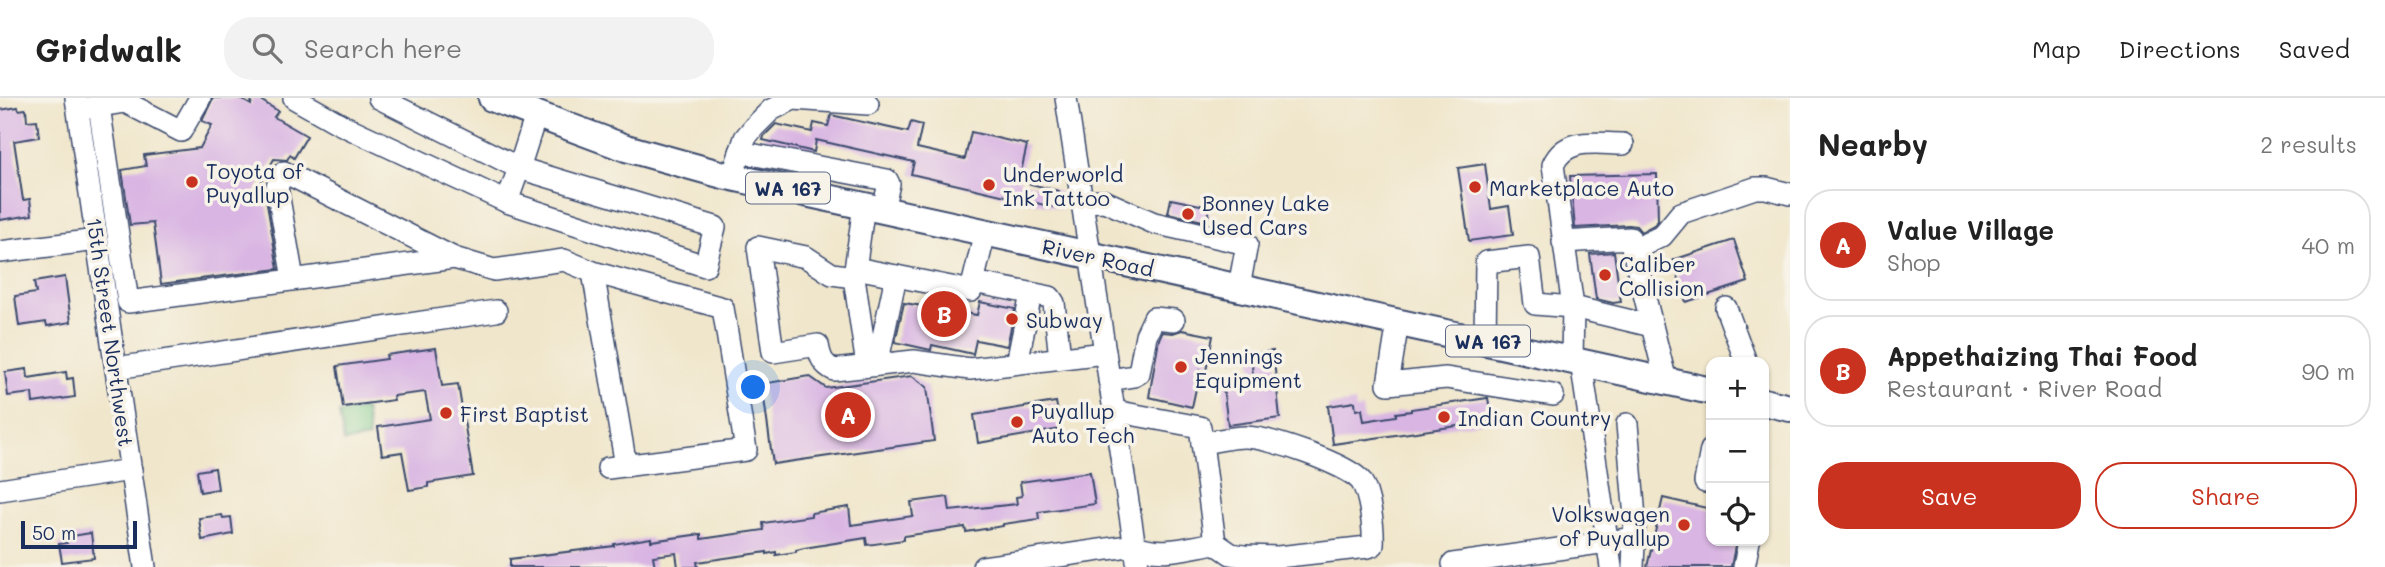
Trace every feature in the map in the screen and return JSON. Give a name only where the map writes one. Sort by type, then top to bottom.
[{"type":"main road","name":"River Road","points":[[492,98],[626,148],[736,164],[816,181],[874,207],[1706,390]]},
{"type":"main road","points":[[1769,403],[1790,408]]},
{"type":"street","points":[[200,98],[181,131],[125,102],[84,105],[128,302],[453,258]]},
{"type":"street","points":[[294,98],[340,124],[507,202],[705,266],[715,227],[519,168],[379,98]]},
{"type":"street","points":[[1066,98],[1138,567]]},
{"type":"street","points":[[736,164],[745,138],[754,127],[771,110],[793,99],[868,104]]},
{"type":"street","name":"15th Street Northwest","points":[[84,105],[97,240],[145,567]]},
{"type":"street","points":[[507,202],[536,115]]},
{"type":"street","points":[[1611,567],[1577,360],[1573,307],[1553,165],[1563,149],[1572,145],[1623,144]]},
{"type":"street","points":[[293,279],[277,187],[284,172],[453,258],[494,270],[564,260],[593,272],[723,308],[746,450],[617,467],[593,272]]},
{"type":"street","points":[[1633,250],[1662,236],[1681,213],[1755,188],[1790,194]]},
{"type":"street","points":[[1082,202],[1104,201],[1154,223],[1247,244],[1239,288]]},
{"type":"street","points":[[872,366],[855,272],[874,207]]},
{"type":"street","points":[[985,232],[971,291],[896,276],[855,272],[832,274],[806,257],[758,247],[773,352],[818,345],[819,355],[826,366],[834,370],[914,361],[970,369],[1105,353]]},
{"type":"street","points":[[1563,242],[1630,238],[1667,381]]},
{"type":"street","points":[[0,252],[97,240]]},
{"type":"street","points":[[1485,341],[1486,262],[1529,257],[1535,304],[1573,307],[1652,326]]},
{"type":"street","points":[[872,366],[896,276]]},
{"type":"street","points":[[973,282],[1050,298],[1055,303],[1060,358]]},
{"type":"street","points":[[1017,363],[1031,294]]},
{"type":"street","points":[[1726,308],[1743,357]]},
{"type":"street","points":[[116,368],[496,311]]},
{"type":"street","points":[[1110,380],[1139,373],[1146,335],[1154,318],[1174,320]]},
{"type":"street","points":[[1398,322],[1388,384],[1446,378],[1553,395]]},
{"type":"street","points":[[1114,411],[1200,427],[1215,543]]},
{"type":"street","points":[[1627,424],[1635,538],[1633,567]]},
{"type":"street","points":[[983,567],[1135,545],[1164,552],[1215,543],[1231,554],[1278,557],[1373,545],[1374,533],[1366,490],[1350,472],[1287,446],[1260,439],[1245,437],[1202,443]]},
{"type":"street","points":[[0,490],[131,470]]},
{"type":"street","points":[[1705,482],[1706,477]]},
{"type":"street","points":[[1453,564],[1635,538]]},
{"type":"street","points":[[1744,567],[1748,546]]},
{"type":"green space","points":[[365,409],[369,438],[344,442],[339,413]]},
{"type":"building","name":"Toyota of Puyallup","points":[[213,98],[239,98],[251,105],[252,98],[257,98],[278,111],[274,117],[307,136],[294,158],[290,155],[287,160],[274,159],[251,200],[266,198],[278,269],[161,284],[153,223],[130,225],[122,170],[146,166],[144,155],[200,148],[212,125],[202,121]]},
{"type":"building","points":[[18,107],[19,110],[26,109],[27,121],[37,120],[39,137],[14,141],[23,200],[30,199],[32,215],[0,220],[0,110]]},
{"type":"building","points":[[831,115],[908,132],[911,122],[922,125],[917,148],[965,159],[971,132],[1027,145],[1019,181],[1059,191],[1062,209],[911,174],[914,162],[816,140],[814,152],[763,140],[776,124],[812,132],[814,123],[828,126]]},
{"type":"building","name":"Marketplace Auto","points":[[1485,164],[1491,209],[1509,206],[1513,235],[1469,241],[1458,168]]},
{"type":"building","points":[[1657,174],[1658,221],[1654,225],[1641,232],[1636,226],[1629,225],[1575,228],[1570,176]]},
{"type":"building","name":"Bonney Lake Used Cars","points":[[1171,199],[1210,207],[1207,222],[1168,213]]},
{"type":"building","points":[[1734,240],[1748,282],[1686,302],[1673,260]]},
{"type":"building","name":"Caliber Collision","points":[[1614,252],[1621,302],[1613,303],[1596,299],[1590,254]]},
{"type":"building","points":[[65,277],[71,322],[47,326],[46,322],[19,326],[15,296],[36,293],[34,282]]},
{"type":"building","points":[[980,302],[1015,309],[1007,346],[976,340],[973,354],[932,345],[931,350],[895,342],[904,303],[977,315]]},
{"type":"building","name":"Jennings Equipment","points":[[1182,330],[1213,336],[1206,371],[1200,370],[1192,407],[1149,397],[1162,332]]},
{"type":"building","name":"First Baptist","points":[[436,348],[442,386],[458,384],[473,476],[428,483],[428,487],[409,490],[402,452],[382,455],[378,427],[430,419],[425,392],[393,396],[394,400],[343,407],[337,366]]},
{"type":"building","points":[[1273,351],[1280,418],[1228,425],[1222,380],[1253,376],[1251,354]]},
{"type":"building","points":[[27,369],[28,378],[66,372],[67,379],[73,378],[75,397],[33,403],[32,393],[8,396],[5,372]]},
{"type":"building","points":[[809,376],[826,388],[912,376],[927,387],[934,441],[773,464],[762,384]]},
{"type":"building","points":[[1488,398],[1492,421],[1333,444],[1328,406],[1355,402],[1356,410],[1362,409],[1364,421],[1396,416],[1396,413],[1411,409]]},
{"type":"building","name":"Puyallup Auto Tech","points":[[1056,402],[1061,429],[978,443],[974,415]]},
{"type":"building","points":[[215,468],[218,489],[200,492],[197,471]]},
{"type":"building","points":[[1090,472],[1095,504],[1038,512],[1039,519],[1003,526],[966,532],[965,527],[904,536],[904,540],[867,545],[866,538],[776,555],[776,552],[767,552],[697,562],[698,567],[678,567],[676,553],[653,556],[655,567],[510,567],[510,559],[614,546],[651,538],[651,541],[701,534],[701,539],[764,530],[763,523],[849,507],[851,525],[913,516],[911,502],[948,497],[950,511],[1017,504],[1016,497],[1022,496],[1020,482]]},
{"type":"building","name":"Volkswagen of Puyallup","points":[[1663,498],[1706,508],[1706,546],[1735,546],[1731,567],[1647,567]]},
{"type":"building","points":[[222,515],[223,518],[231,517],[233,534],[202,540],[199,518]]},
{"type":"building","points":[[91,533],[94,558],[62,562],[59,544],[67,543],[66,537]]},
{"type":"place","name":"Toyota of Puyallup","points":[[192,182]]},
{"type":"place","name":"Underworld Ink Tattoo","points":[[989,185]]},
{"type":"place","name":"Marketplace Auto","points":[[1475,187]]},
{"type":"place","name":"Bonney Lake Used Cars","points":[[1188,214]]},
{"type":"place","name":"Caliber Collision","points":[[1605,275]]},
{"type":"place","name":"Appethaizing Thai Food","points":[[944,314]]},
{"type":"place","name":"Subway","points":[[1012,319]]},
{"type":"place","name":"Jennings Equipment","points":[[1181,367]]},
{"type":"place","name":"First Baptist","points":[[446,413]]},
{"type":"place","name":"Value Village","points":[[848,415]]},
{"type":"place","name":"Indian Country","points":[[1444,417]]},
{"type":"place","name":"Puyallup Auto Tech","points":[[1017,422]]},
{"type":"place","name":"Volkswagen of Puyallup","points":[[1684,525]]}]
